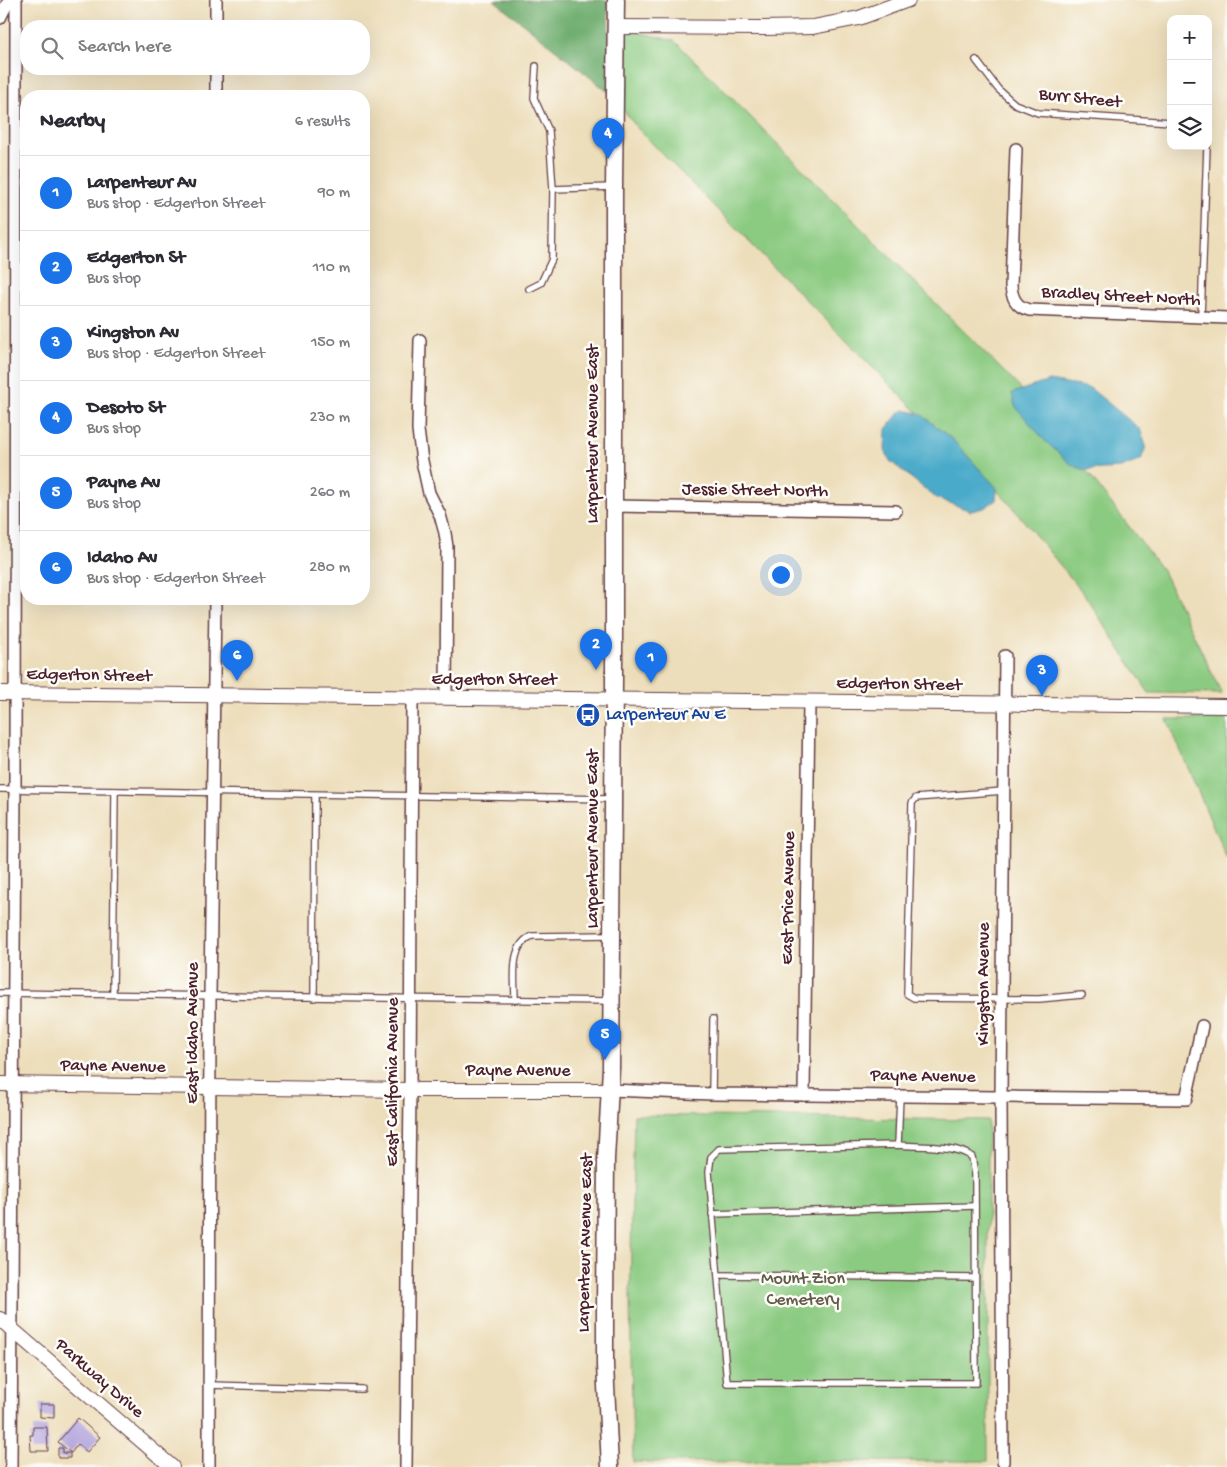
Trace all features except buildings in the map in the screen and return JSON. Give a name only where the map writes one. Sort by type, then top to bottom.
[{"type":"main road","name":"Larpenteur Avenue East","points":[[610,1467],[605,1365],[605,1303],[606,1168],[612,1001],[616,0]]},
{"type":"street","points":[[0,18],[9,0]]},
{"type":"street","points":[[11,1467],[12,1328],[7,1085],[14,993],[16,0]]},
{"type":"street","points":[[216,0],[216,20]]},
{"type":"street","points":[[616,27],[771,28],[813,26],[859,18],[908,0]]},
{"type":"street","points":[[216,75],[216,90]]},
{"type":"street","name":"Bradley Street North","points":[[1016,149],[1011,286],[1012,295],[1016,303],[1029,310],[1227,318]]},
{"type":"street","points":[[420,340],[418,430],[429,493],[440,514],[447,547],[446,698]]},
{"type":"street","name":"Jessie Street North","points":[[614,506],[896,511]]},
{"type":"street","name":"East Idaho Avenue","points":[[209,1467],[210,996],[215,605]]},
{"type":"street","name":"Kingston Avenue","points":[[1003,1462],[1001,1097],[1004,656]]},
{"type":"street","name":"Edgerton Street","points":[[0,693],[1227,706]]},
{"type":"street","name":"East California Avenue","points":[[406,1467],[412,698]]},
{"type":"street","name":"East Price Avenue","points":[[804,1095],[808,702]]},
{"type":"street","name":"Payne Avenue","points":[[7,1085],[410,1090],[610,1090],[712,1094],[1186,1099],[1202,1026]]},
{"type":"street","name":"Parkway Drive","points":[[0,1319],[172,1467]]},
{"type":"lane","name":"Burr Street","points":[[976,60],[998,89],[1016,104],[1038,113],[1167,122]]},
{"type":"lane","points":[[529,289],[541,283],[552,259],[553,188],[549,132],[534,98],[536,66]]},
{"type":"lane","points":[[1201,318],[1207,150]]},
{"type":"lane","points":[[553,188],[614,187]]},
{"type":"lane","points":[[0,789],[613,799]]},
{"type":"lane","points":[[113,994],[115,791]]},
{"type":"lane","points":[[1003,791],[916,798],[912,803],[907,994],[914,998],[1039,998],[1082,995]]},
{"type":"lane","points":[[314,998],[315,794]]},
{"type":"lane","points":[[515,1000],[515,959],[518,948],[525,939],[532,936],[612,935]]},
{"type":"lane","points":[[0,993],[411,1000],[612,1001]]},
{"type":"lane","points":[[712,1094],[713,1018]]},
{"type":"lane","points":[[898,1145],[900,1096]]},
{"type":"lane","points":[[898,1145],[952,1149],[964,1152],[972,1157],[975,1174],[975,1206],[976,1383],[727,1382],[709,1172],[711,1157],[719,1149],[898,1145]]},
{"type":"lane","points":[[712,1214],[975,1206]]},
{"type":"lane","points":[[718,1275],[975,1278]]},
{"type":"lane","points":[[209,1385],[362,1389]]},
{"type":"green space","points":[[494,0],[607,0],[612,95]]},
{"type":"green space","points":[[616,27],[675,41],[1032,400],[1163,571],[1222,694],[1149,693],[1084,594],[1009,503],[638,129],[612,95]]},
{"type":"green space","points":[[1167,719],[1227,719],[1227,859]]},
{"type":"green space","name":"Mount Zion Cemetery","points":[[634,1115],[988,1120],[988,1461],[633,1462],[630,1298]]},
{"type":"water","points":[[1049,381],[1090,388],[1140,429],[1146,446],[1141,460],[1121,468],[1085,470],[1072,465],[1045,441],[1015,406],[1012,393]]},
{"type":"water","points":[[904,410],[921,414],[952,439],[997,488],[996,500],[984,508],[971,511],[936,498],[890,461],[885,450],[886,429],[899,413]]},
{"type":"place","name":"Desoto St","points":[[608,159]]},
{"type":"place","name":"Edgerton St","points":[[596,670]]},
{"type":"place","name":"Idaho Av","points":[[237,681]]},
{"type":"place","name":"Larpenteur Av","points":[[651,683]]},
{"type":"place","name":"Kingston Av","points":[[1042,696]]},
{"type":"place","name":"Larpenteur Av E","points":[[588,715]]},
{"type":"place","name":"Payne Av","points":[[605,1060]]}]
